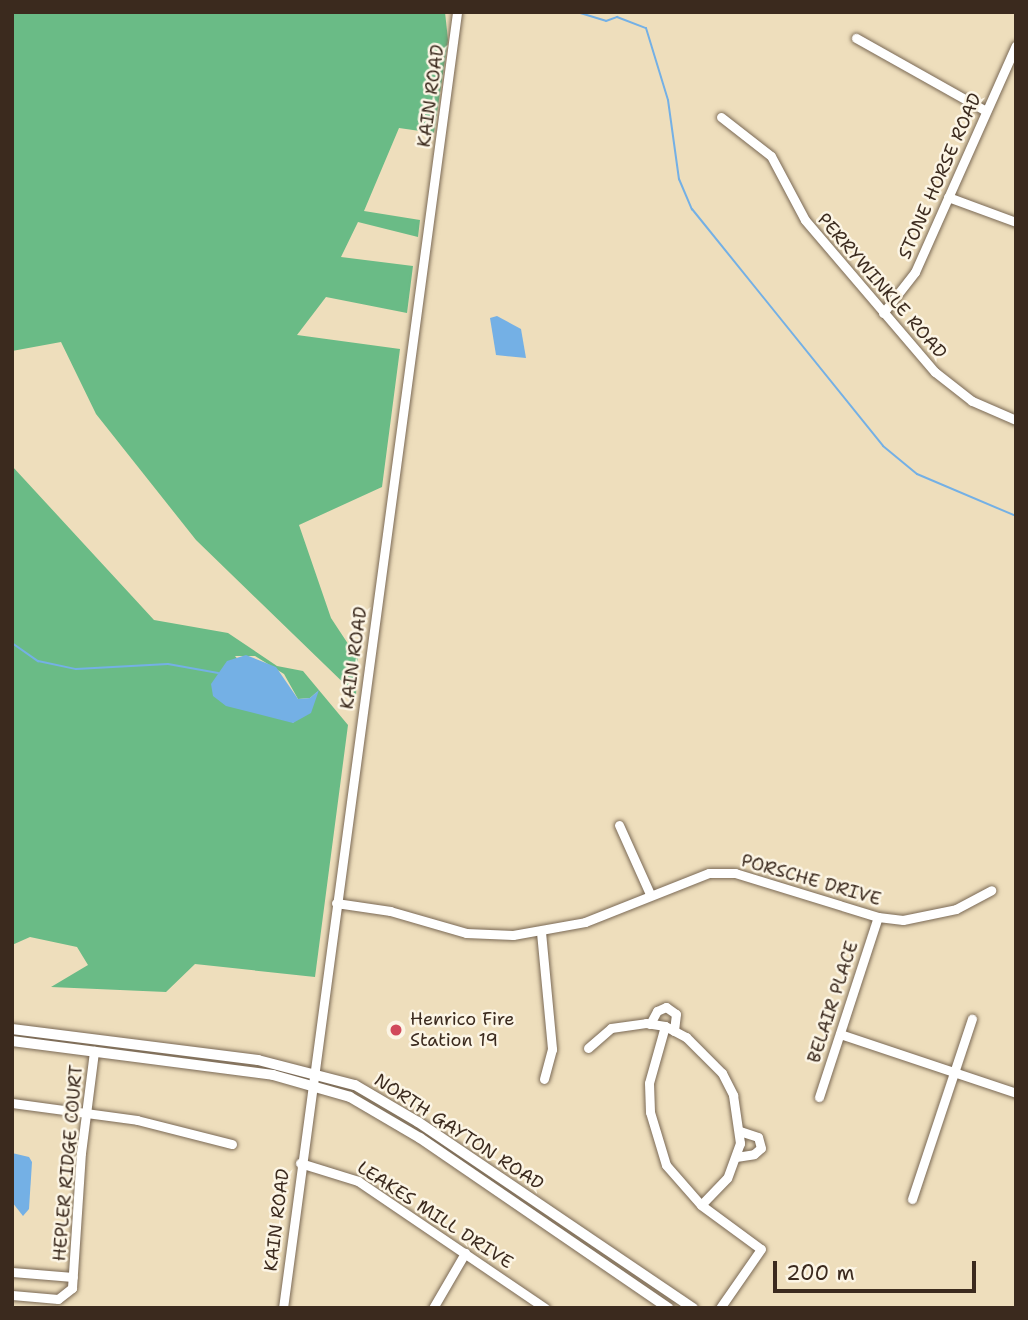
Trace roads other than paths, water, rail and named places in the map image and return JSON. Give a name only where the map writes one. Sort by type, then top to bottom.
[{"type":"main road","name":"NORTH GAYTON ROAD","points":[[12,1029],[313,1072],[355,1085],[398,1109],[693,1308]]},
{"type":"main road","name":"NORTH GAYTON ROAD","points":[[12,1041],[273,1075],[311,1084],[357,1100],[401,1125],[668,1308]]},
{"type":"street","name":"KAIN ROAD","points":[[283,1308],[300,1163],[457,12]]},
{"type":"street","points":[[856,38],[986,111]]},
{"type":"street","name":"STONE HORSE ROAD","points":[[883,313],[910,280],[1016,45]]},
{"type":"street","name":"PERRYWINKLE ROAD","points":[[721,117],[771,156],[805,220],[883,313],[946,382],[979,405],[1016,420]]},
{"type":"street","points":[[948,197],[1016,222]]},
{"type":"street","points":[[620,825],[650,894]]},
{"type":"street","name":"PORSCHE DRIVE","points":[[336,903],[390,911],[466,933],[541,932],[585,922],[694,876],[735,873],[878,917],[923,919],[956,909],[991,890]]},
{"type":"street","name":"BELAIR PLACE","points":[[819,1097],[878,917]]},
{"type":"street","points":[[541,932],[552,1049],[544,1079]]},
{"type":"street","points":[[650,1024],[657,1011],[666,1007],[676,1014],[674,1031]]},
{"type":"street","points":[[912,1199],[972,1019]]},
{"type":"street","points":[[588,1048],[611,1028],[650,1024],[664,1026],[705,1052],[722,1073],[733,1095],[740,1131],[736,1157],[727,1178],[701,1205]]},
{"type":"street","points":[[664,1026],[653,1058],[650,1112],[666,1165],[701,1205],[761,1249],[720,1308]]},
{"type":"street","points":[[839,1034],[1016,1093]]},
{"type":"street","name":"HEPLER RIDGE COURT","points":[[12,1295],[63,1298],[70,1292],[94,1051]]},
{"type":"street","points":[[12,1103],[137,1120],[232,1144]]},
{"type":"street","points":[[736,1157],[754,1154],[761,1148],[758,1137],[740,1131]]},
{"type":"street","name":"LEAKES MILL DRIVE","points":[[300,1163],[358,1181],[545,1308]]},
{"type":"street","points":[[433,1308],[465,1253]]},
{"type":"street","name":"HEPLER RIDGE COURT","points":[[12,1272],[73,1277]]},
{"type":"water","points":[[497,316],[521,329],[526,358],[496,355],[490,318]]},
{"type":"water","points":[[246,655],[276,667],[298,699],[310,698],[319,690],[311,713],[293,723],[226,706],[213,696],[211,684],[227,661]]},
{"type":"water","points":[[12,1153],[29,1157],[32,1162],[29,1209],[23,1216],[12,1202]]},
{"type":"waterway","points":[[577,12],[606,21],[617,17],[646,28],[668,100],[679,179],[692,209],[883,446],[917,474],[1016,516]]},
{"type":"waterway","points":[[12,643],[38,661],[76,669],[168,664],[218,673]]},
{"type":"place","name":"Henrico Fire Station 19","points":[[396,1030]]}]
